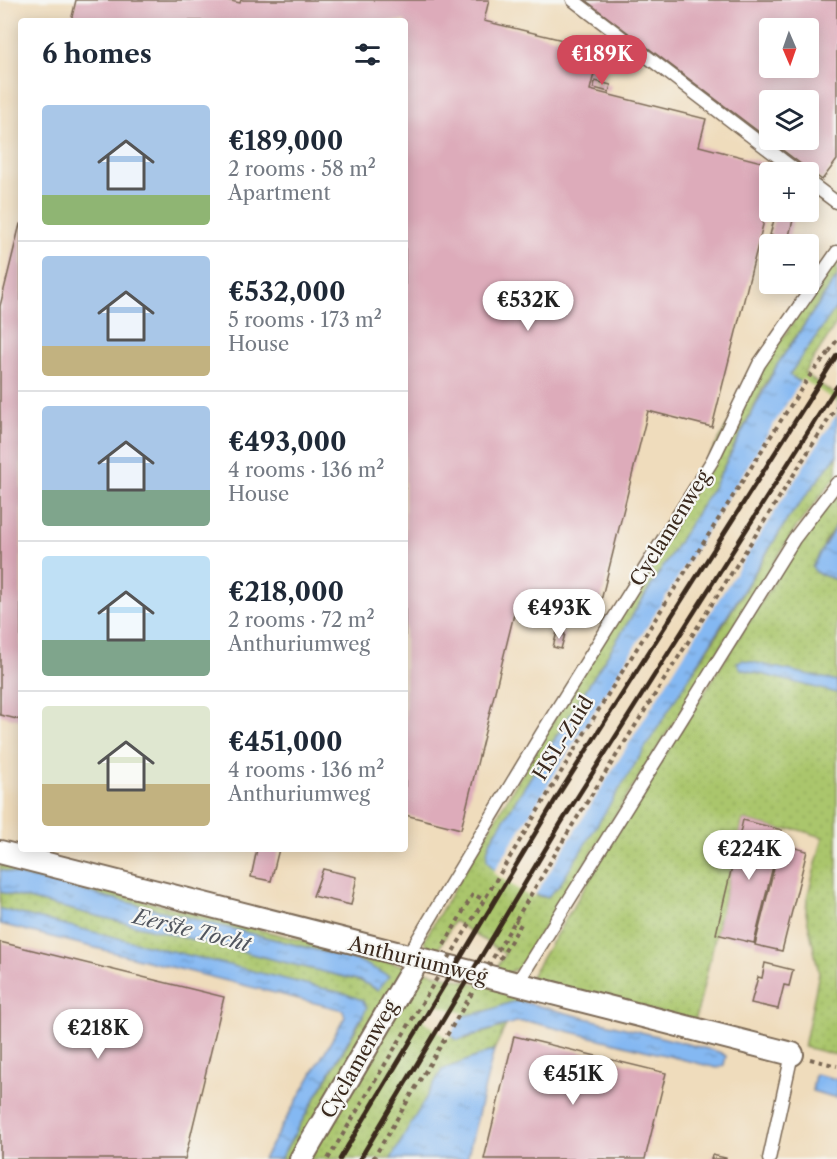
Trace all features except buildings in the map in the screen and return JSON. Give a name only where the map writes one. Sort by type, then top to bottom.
[{"type":"street","name":"Anthuriumweg","points":[[0,852],[792,1054]]},
{"type":"street","name":"Cyclamenweg","points":[[301,1159],[412,958]]},
{"type":"lane","points":[[573,0],[785,162]]},
{"type":"lane","points":[[819,189],[836,201]]},
{"type":"lane","name":"Cyclamenweg","points":[[412,958],[530,752],[712,460],[759,364],[837,252]]},
{"type":"lane","points":[[516,985],[794,539],[837,483]]},
{"type":"lane","points":[[769,1159],[792,1054]]},
{"type":"path","name":"HSL-Zuid","points":[[328,1159],[482,899],[690,563],[809,377],[837,340]]},
{"type":"path","points":[[373,1159],[515,920],[662,681],[837,406]]},
{"type":"path","points":[[454,928],[473,894],[482,899]]},
{"type":"path","points":[[502,955],[521,924],[515,920]]},
{"type":"path","points":[[792,1054],[837,1066]]},
{"type":"green space","points":[[837,259],[837,277],[764,386],[714,486],[491,840],[487,853],[528,892],[543,897],[711,645],[787,520],[837,455],[837,475],[795,529],[519,968],[508,973],[495,971],[505,954],[454,921],[436,954],[428,951],[424,940],[759,372],[813,294],[819,294],[819,285]]},
{"type":"green space","points":[[837,306],[837,323],[804,373],[837,396],[837,406],[789,375]]},
{"type":"green space","points":[[837,491],[837,524],[824,543],[817,573],[837,580],[837,1055],[804,1047],[819,973],[806,913],[807,898],[823,837],[796,829],[782,830],[743,820],[695,1022],[530,978],[658,766],[778,576]]},
{"type":"green space","points":[[0,865],[533,998],[464,1017],[455,1015],[465,1039],[506,1025],[494,1050],[442,1070],[391,1159],[280,1159],[363,1017],[362,1000],[0,909],[0,892],[361,981],[377,990],[359,961],[0,870]]},
{"type":"water","points":[[837,277],[837,306],[789,375],[837,406],[837,455],[787,520],[559,886],[547,897],[523,888],[504,877],[490,865],[487,856],[491,840],[714,486],[777,365]]},
{"type":"water","points":[[837,524],[837,580],[817,573],[812,567]]},
{"type":"water","points":[[743,660],[837,681],[837,693],[741,669],[737,662]]},
{"type":"water","name":"Eerste Tocht","points":[[0,870],[359,961],[389,976],[378,990],[361,981],[0,892]]},
{"type":"water","points":[[0,909],[346,994],[362,1000],[367,1008],[280,1159],[263,1159],[345,1017],[343,1010],[0,924]]},
{"type":"water","points":[[519,1001],[719,1052],[726,1056],[724,1065],[717,1068],[531,1022],[516,1022],[458,1040],[428,1022],[476,1014]]},
{"type":"water","points":[[494,1050],[467,1159],[391,1159],[442,1070]]},
{"type":"water","points":[[815,1074],[837,1079],[837,1098],[812,1091]]},
{"type":"pier","points":[[802,379],[837,402],[837,414],[703,624],[534,897],[527,895],[493,873]]},
{"type":"pier","points":[[436,1005],[464,1013],[448,1039],[424,1021],[427,1011]]},
{"type":"railway","points":[[340,1159],[557,797],[837,355]]},
{"type":"railway","points":[[360,1159],[561,823],[837,386]]}]
